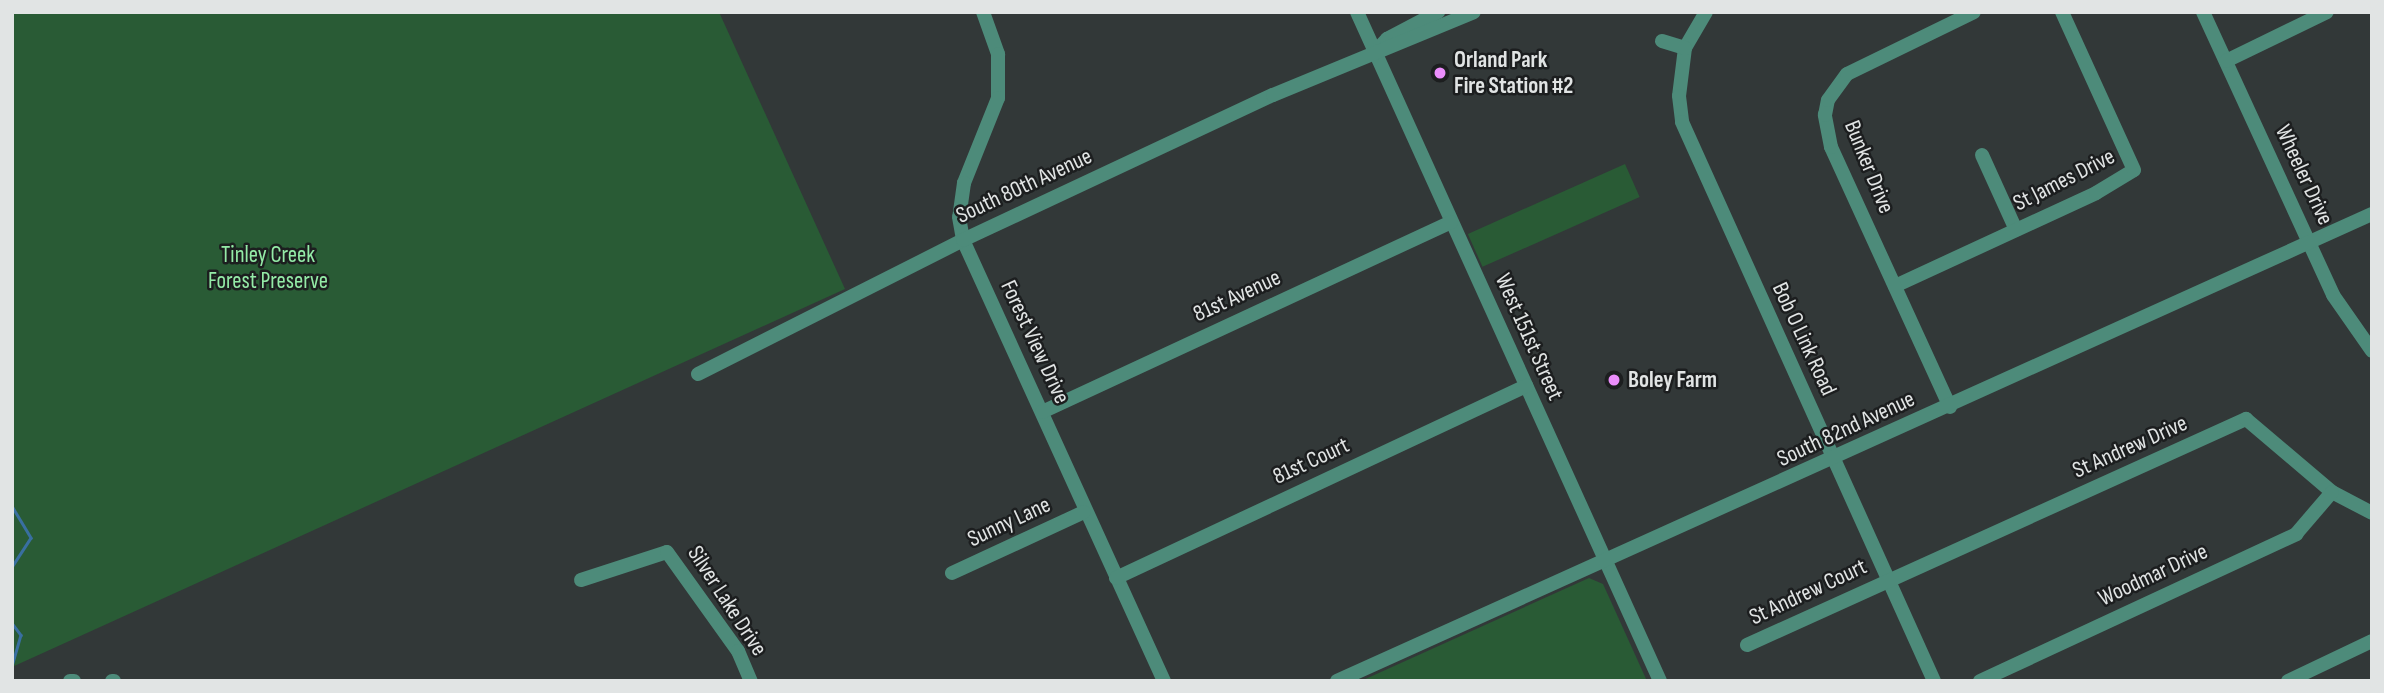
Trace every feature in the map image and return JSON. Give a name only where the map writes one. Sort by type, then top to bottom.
[{"type":"street","name":"West 151st Street","points":[[1357,12],[1660,681]]},
{"type":"street","name":"South 80th Avenue","points":[[1375,52],[1387,39],[1438,12]]},
{"type":"street","name":"South 80th Avenue","points":[[698,374],[963,240],[1375,52],[1393,49],[1474,12]]},
{"type":"street","points":[[1662,41],[1685,48],[1706,12]]},
{"type":"street","name":"Bunker Drive","points":[[1950,407],[1829,140],[1825,115],[1828,100],[1847,74],[1974,12]]},
{"type":"street","name":"St James Drive","points":[[1895,286],[2096,193],[2134,170],[2062,12]]},
{"type":"street","name":"Wheeler Drive","points":[[2203,12],[2345,316],[2372,351]]},
{"type":"street","points":[[2226,61],[2327,12]]},
{"type":"street","name":"Forest View Drive","points":[[989,14],[998,54],[998,98],[959,201],[963,240],[1042,412],[1084,512],[1164,681]]},
{"type":"street","name":"Bob O Link Road","points":[[1685,48],[1679,96],[1691,146],[1934,681]]},
{"type":"street","points":[[1982,155],[2016,230]]},
{"type":"street","name":"South 82nd Avenue","points":[[1337,681],[1604,559],[1834,460],[2372,214]]},
{"type":"street","name":"81st Avenue","points":[[1042,412],[1451,222]]},
{"type":"street","name":"81st Court","points":[[1116,578],[1526,386]]},
{"type":"street","name":"St Andrew Drive","points":[[1888,581],[2246,419],[2332,492],[2372,513]]},
{"type":"street","name":"Woodmar Drive","points":[[1980,681],[2296,534],[2332,492]]},
{"type":"street","name":"Sunny Lane","points":[[952,573],[1084,512]]},
{"type":"street","name":"Silver Lake Drive","points":[[581,580],[667,552],[738,652],[751,681]]},
{"type":"street","name":"St Andrew Court","points":[[1747,645],[1888,581]]},
{"type":"street","points":[[2288,681],[2372,641]]},
{"type":"green space","name":"Tinley Creek Forest Preserve","points":[[12,12],[719,12],[845,289],[12,667]]},
{"type":"green space","points":[[1625,164],[1640,197],[1483,267],[1468,234]]},
{"type":"green space","points":[[1589,578],[1603,584],[1647,681],[1361,681]]},
{"type":"waterway","points":[[12,506],[31,538],[12,567]]},
{"type":"waterway","points":[[12,623],[21,635],[12,667]]},
{"type":"place","name":"Orland Park Fire Station #2","points":[[1440,73]]},
{"type":"place","name":"Boley Farm","points":[[1614,380]]}]
